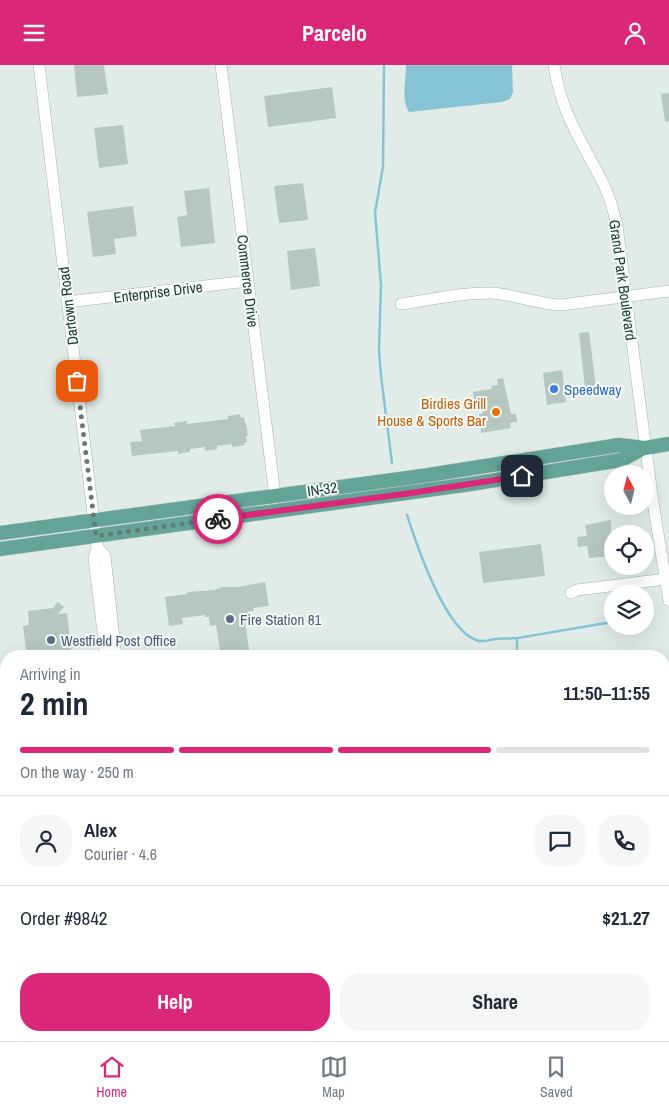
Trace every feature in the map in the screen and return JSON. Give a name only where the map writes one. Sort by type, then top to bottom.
[{"type":"main road","name":"IN-32","points":[[0,533],[422,476],[619,445],[645,448],[669,444]]},
{"type":"main road","name":"IN-32","points":[[0,549],[96,541],[402,495],[621,460],[645,448]]},
{"type":"street","name":"Dartown Road","points":[[39,65],[94,520],[96,541],[94,558],[105,650]]},
{"type":"street","name":"Commerce Drive","points":[[221,65],[274,496]]},
{"type":"street","name":"Grand Park Boulevard","points":[[554,65],[559,91],[568,117],[605,186],[618,234],[645,448],[667,575],[669,601]]},
{"type":"street","name":"Enterprise Drive","points":[[68,302],[248,281]]},
{"type":"street","points":[[401,304],[476,293],[502,294],[546,304],[561,305],[669,291]]},
{"type":"street","name":"Dartown Road","points":[[96,541],[105,556],[115,650]]},
{"type":"street","points":[[571,593],[577,590],[667,575]]},
{"type":"water","points":[[406,65],[512,65],[513,92],[510,99],[502,102],[409,112],[405,102]]},
{"type":"building","points":[[74,65],[104,65],[108,94],[77,97]]},
{"type":"building","points":[[332,87],[336,118],[268,127],[264,96]]},
{"type":"building","points":[[669,93],[669,121],[665,122],[661,94]]},
{"type":"building","points":[[123,125],[128,164],[99,168],[94,128]]},
{"type":"building","points":[[303,183],[308,220],[279,223],[274,186]]},
{"type":"building","points":[[209,188],[215,243],[181,247],[177,217],[187,215],[184,191]]},
{"type":"building","points":[[133,206],[137,236],[114,239],[116,254],[93,257],[87,212]]},
{"type":"building","points":[[315,248],[320,286],[291,290],[287,251]]},
{"type":"building","points":[[589,332],[596,387],[585,388],[579,333]]},
{"type":"building","points":[[562,370],[566,402],[547,405],[543,373]]},
{"type":"building","points":[[503,378],[511,414],[516,414],[517,422],[510,423],[511,428],[481,433],[479,414],[483,413],[481,399],[474,400],[473,392],[492,389],[491,386],[498,385],[497,379]]},
{"type":"building","points":[[240,414],[241,418],[244,417],[248,435],[246,436],[247,442],[244,443],[245,445],[232,447],[232,444],[217,446],[217,449],[205,451],[205,447],[190,449],[190,452],[178,454],[178,451],[132,456],[130,442],[142,441],[140,430],[175,426],[174,423],[187,421],[187,424],[228,419],[228,416]]},
{"type":"building","points":[[611,520],[611,525],[604,525],[604,557],[589,558],[587,546],[578,547],[577,537],[587,536],[585,525]]},
{"type":"building","points":[[541,544],[545,576],[483,583],[479,552]]},
{"type":"building","name":"Fire Station 81","points":[[265,582],[269,606],[253,608],[254,611],[249,611],[250,620],[245,621],[249,650],[220,650],[216,625],[210,626],[209,617],[205,617],[205,615],[182,618],[183,624],[169,626],[165,597],[187,594],[187,592],[215,590],[222,587],[237,587]]},
{"type":"building","name":"Westfield Post Office","points":[[58,602],[64,607],[58,614],[67,613],[71,650],[26,650],[23,626],[29,625],[28,611],[53,608]]},
{"type":"waterway","points":[[384,65],[383,167],[375,212],[381,285],[379,350],[392,463]]},
{"type":"waterway","points":[[407,515],[433,585],[453,620],[464,632],[476,640],[518,638],[604,623]]},
{"type":"waterway","points":[[517,638],[517,650]]},
{"type":"way so far","points":[[77,381],[96,536],[218,519]]},
{"type":"place","name":"Speedway","points":[[554,389]]},
{"type":"place","name":"Birdies Grill House & Sports Bar","points":[[496,412]]},
{"type":"place","name":"Fire Station 81","points":[[230,619]]},
{"type":"place","name":"Westfield Post Office","points":[[51,640]]},
{"type":"route","points":[[218,519],[522,476]]}]
